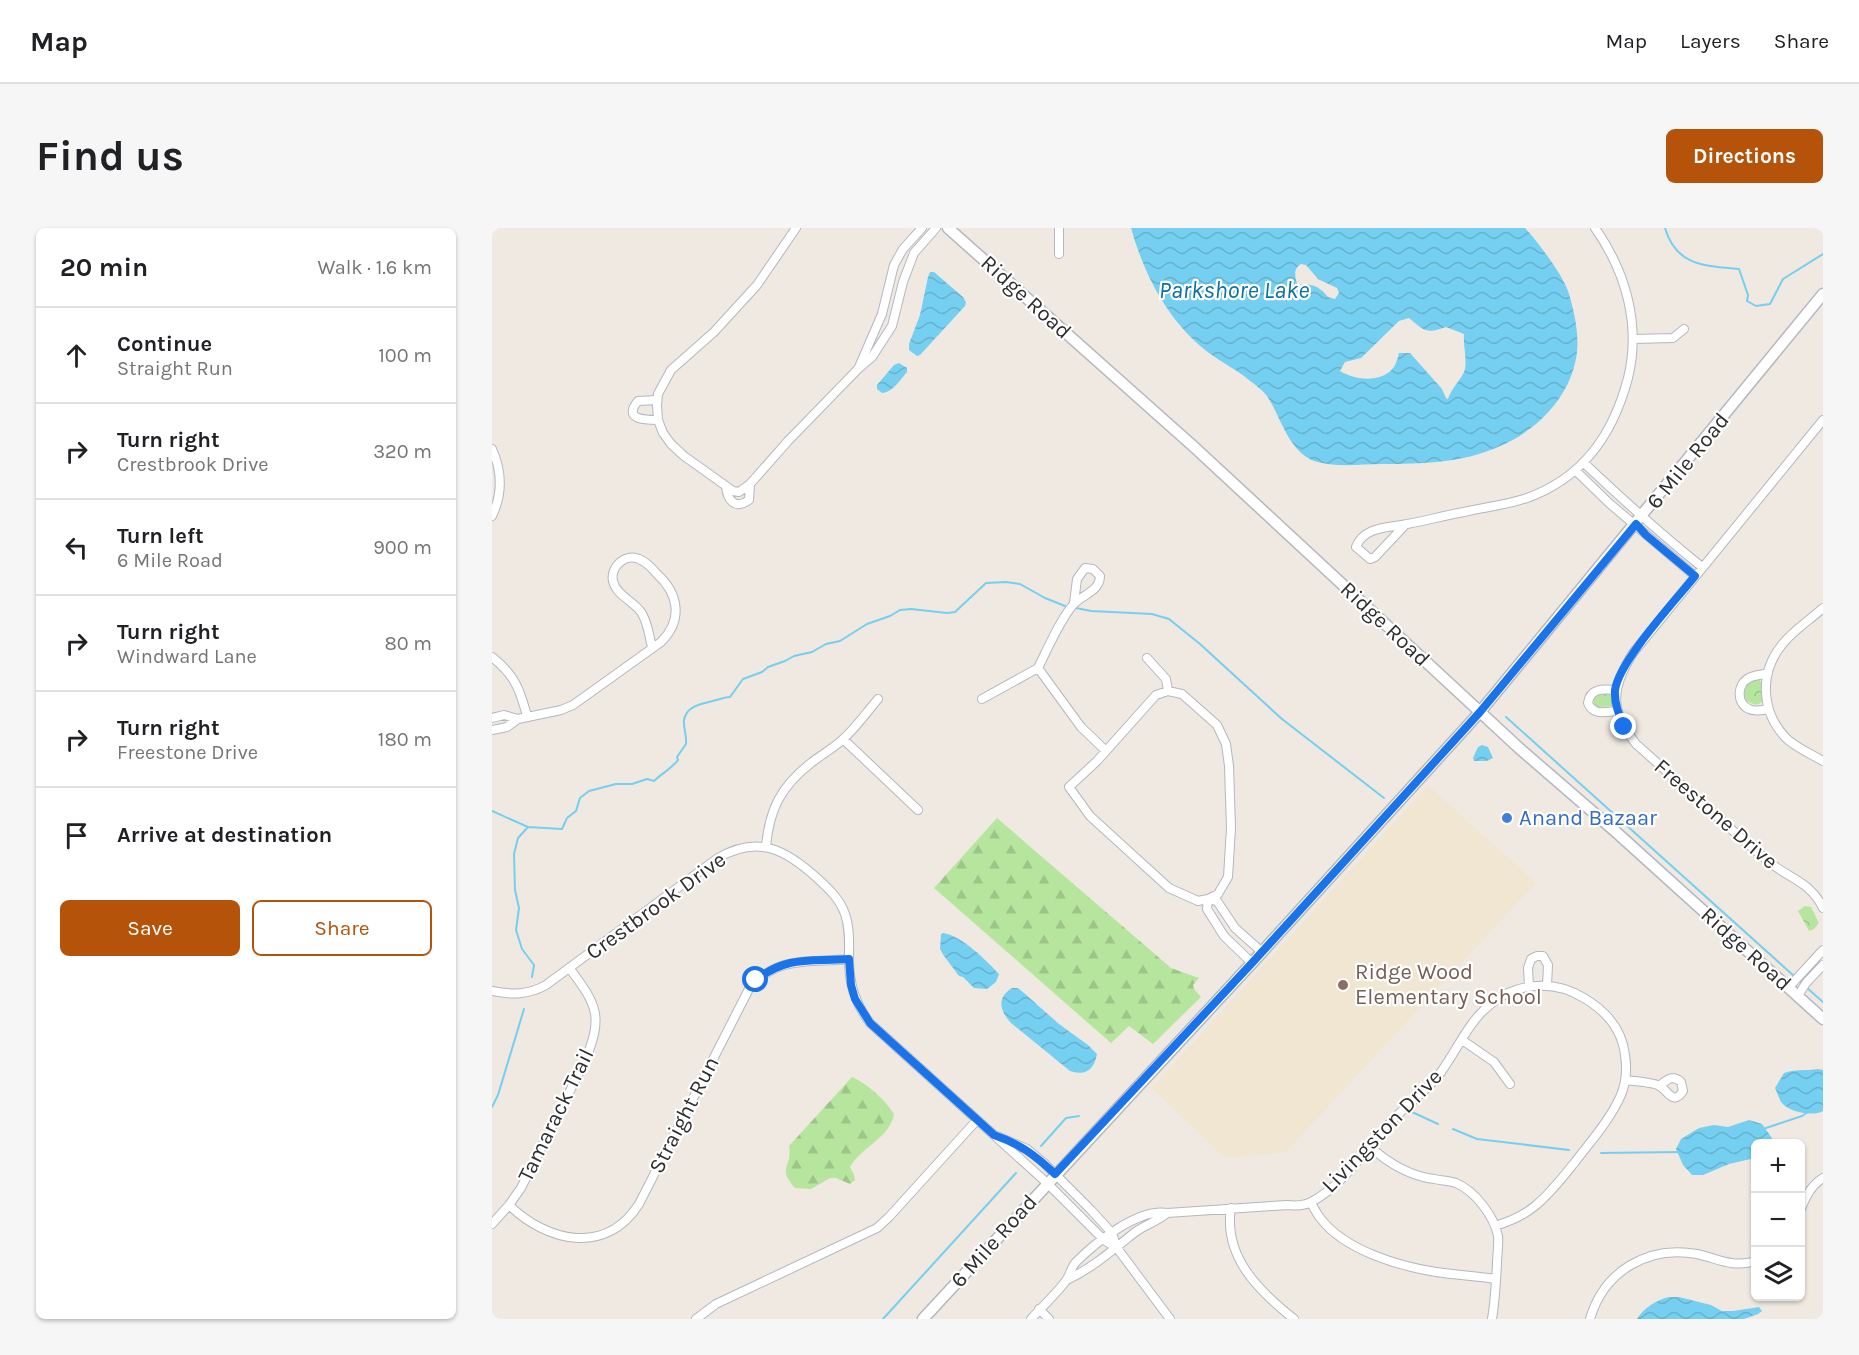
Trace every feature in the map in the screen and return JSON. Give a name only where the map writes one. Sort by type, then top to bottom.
[{"type":"street","points":[[796,228],[757,285],[714,332],[671,370],[663,381],[657,400],[658,420],[663,434],[671,444],[733,491],[739,492],[750,484],[788,441],[872,357],[892,326],[903,282],[914,253],[936,228]]},
{"type":"street","points":[[858,369],[882,314],[894,265],[903,249],[922,228]]},
{"type":"street","name":"Ridge Road","points":[[948,228],[1193,446],[1519,748],[1616,832],[1823,1019]]},
{"type":"street","points":[[1059,228],[1059,254]]},
{"type":"street","points":[[1406,525],[1375,557],[1370,559],[1356,547],[1362,537],[1384,526],[1406,525],[1524,499],[1551,487],[1575,470],[1584,463],[1601,442],[1616,416],[1630,369],[1633,339],[1631,312],[1622,277],[1611,252],[1594,228]]},
{"type":"street","name":"6 Mile Road","points":[[923,1319],[1480,712],[1640,520],[1823,294]]},
{"type":"street","points":[[886,302],[898,305]]},
{"type":"street","points":[[1633,339],[1673,338],[1684,329]]},
{"type":"street","points":[[657,400],[638,401],[633,414],[641,420],[658,420]]},
{"type":"street","name":"Freestone Drive","points":[[1823,420],[1633,653],[1623,669],[1615,690],[1617,711],[1624,727],[1636,744],[1766,860],[1820,893],[1823,908]]},
{"type":"street","points":[[492,449],[499,465],[501,484],[492,516]]},
{"type":"street","points":[[1584,463],[1640,520],[1646,535],[1695,576]]},
{"type":"street","points":[[1575,470],[1609,503],[1653,526],[1702,567]]},
{"type":"street","points":[[726,486],[727,496],[737,504],[749,500],[750,484]]},
{"type":"street","points":[[492,718],[504,715],[518,718],[561,710],[573,705],[661,642],[671,630],[675,622],[674,596],[662,578],[647,564],[634,558],[624,559],[613,572],[613,582],[617,589],[641,612],[647,625],[652,647]]},
{"type":"street","points":[[982,699],[1038,668],[1074,603],[1079,574],[1085,568],[1093,569],[1100,576],[1097,585],[1085,597],[1074,603]]},
{"type":"street","points":[[1820,614],[1781,646],[1772,661],[1766,684],[1768,709],[1777,726],[1786,738],[1823,761]]},
{"type":"street","points":[[492,657],[514,680],[523,697],[527,716]]},
{"type":"street","points":[[1147,658],[1160,669],[1166,679],[1168,691]]},
{"type":"street","points":[[1038,668],[1081,727],[1106,751]]},
{"type":"street","points":[[1768,674],[1751,676],[1741,685],[1739,693],[1740,700],[1748,708],[1768,709]]},
{"type":"street","points":[[1615,690],[1596,690],[1589,696],[1588,703],[1589,707],[1598,712],[1617,711]]},
{"type":"street","points":[[1168,691],[1182,694],[1217,725],[1226,744],[1231,828],[1228,877],[1221,891],[1208,899],[1198,901],[1168,888],[1090,816],[1069,787],[1106,751],[1156,695],[1168,691]]},
{"type":"street","points":[[766,847],[770,816],[783,791],[808,765],[843,739],[879,699]]},
{"type":"street","points":[[492,730],[507,727],[518,718]]},
{"type":"street","points":[[843,739],[918,810]]},
{"type":"street","name":"Crestbrook Drive","points":[[492,991],[523,994],[537,990],[570,969],[718,858],[737,849],[752,846],[766,847],[790,856],[831,891],[845,914],[849,937],[851,985],[855,999],[870,1023],[1047,1183],[1104,1240],[1117,1248]]},
{"type":"street","points":[[1208,899],[1217,901],[1234,928],[1262,952]]},
{"type":"street","points":[[1208,899],[1207,909],[1224,936],[1252,963]]},
{"type":"street","points":[[1788,988],[1823,950]]},
{"type":"street","points":[[1529,986],[1528,968],[1531,959],[1537,956],[1543,956],[1548,965],[1548,985]]},
{"type":"street","name":"Straight Run","points":[[509,1205],[545,1231],[566,1238],[596,1236],[621,1224],[639,1204],[750,987],[767,972],[786,963],[849,959]]},
{"type":"street","points":[[1798,996],[1806,983],[1823,965]]},
{"type":"street","name":"Tamarack Trail","points":[[492,1224],[509,1205],[528,1174],[585,1061],[593,1040],[596,1017],[593,1003],[570,969]]},
{"type":"street","name":"Livingston Drive","points":[[1067,1280],[1074,1264],[1112,1233],[1124,1225],[1157,1211],[1167,1213],[1299,1206],[1311,1203],[1339,1182],[1369,1146],[1438,1076],[1484,1010],[1500,997],[1529,986],[1548,985],[1566,988],[1598,1007],[1614,1024],[1626,1057],[1625,1080],[1611,1113],[1578,1158],[1545,1197],[1530,1210],[1495,1226]]},
{"type":"street","points":[[1462,1040],[1494,1062],[1510,1084]]},
{"type":"street","points":[[1625,1080],[1659,1086]]},
{"type":"street","points":[[696,1319],[716,1304],[877,1228],[977,1120]]},
{"type":"street","name":"Crestbrook Drive","points":[[994,1135],[1027,1149],[1055,1174],[1112,1233]]},
{"type":"street","points":[[1369,1146],[1380,1156],[1403,1170],[1445,1180],[1466,1189],[1484,1208],[1498,1236],[1492,1319]]},
{"type":"street","points":[[1805,1200],[1809,1192],[1823,1178]]},
{"type":"street","points":[[1311,1203],[1321,1219],[1343,1239],[1364,1251],[1405,1266],[1496,1279]]},
{"type":"street","points":[[1231,1208],[1231,1237],[1245,1270],[1266,1296],[1294,1319]]},
{"type":"street","name":"Livingston Drive","points":[[1067,1280],[1117,1248],[1136,1232],[1160,1220],[1167,1213]]},
{"type":"street","points":[[1112,1233],[1117,1248],[1170,1319]]},
{"type":"street","points":[[1590,1319],[1609,1281],[1634,1262],[1647,1257],[1681,1253],[1698,1254],[1722,1263],[1751,1262]]},
{"type":"street","points":[[1031,1319],[1067,1280]]},
{"type":"street","points":[[1039,1309],[1049,1319]]},
{"type":"shaded area","name":"Ridge Wood Elementary School","points":[[1428,785],[1536,883],[1286,1152],[1228,1158],[1216,1150],[1152,1088]]},
{"type":"green space","points":[[1757,678],[1763,684],[1764,699],[1760,703],[1752,704],[1744,695],[1747,683]]},
{"type":"green space","points":[[1600,691],[1613,693],[1615,697],[1612,706],[1599,707],[1594,704],[1593,697]]},
{"type":"green space","points":[[997,818],[1171,968],[1199,978],[1193,985],[1201,997],[1153,1044],[1129,1026],[1111,1043],[934,888]]},
{"type":"green space","points":[[1805,906],[1811,907],[1819,923],[1809,931],[1798,911]]},
{"type":"green space","points":[[852,1077],[876,1093],[894,1114],[887,1130],[850,1167],[855,1180],[850,1184],[830,1178],[811,1189],[795,1188],[789,1181],[786,1171],[790,1153],[789,1146]]},
{"type":"water","name":"Parkshore Lake","points":[[1131,228],[1525,228],[1549,258],[1568,291],[1576,327],[1575,363],[1564,390],[1547,414],[1524,433],[1498,447],[1470,456],[1426,463],[1339,465],[1314,461],[1305,456],[1291,442],[1264,392],[1209,353],[1170,313],[1151,280]],"holes":[[[1301,264],[1306,265],[1318,279],[1337,288],[1339,293],[1335,299],[1328,297],[1314,286],[1297,284],[1295,275]],[[1409,318],[1426,330],[1446,327],[1464,334],[1465,369],[1448,399],[1410,353],[1399,353],[1394,367],[1389,372],[1375,378],[1353,377],[1340,371],[1345,362],[1361,358],[1399,321]]]},
{"type":"water","points":[[930,272],[934,272],[966,302],[965,306],[917,356],[909,350],[909,344],[920,315]]},
{"type":"water","points":[[899,363],[907,368],[907,372],[893,388],[882,393],[877,389],[877,385],[894,365]]},
{"type":"water","points":[[1482,745],[1488,747],[1493,758],[1487,761],[1474,761],[1478,747]]},
{"type":"water","points":[[943,933],[958,938],[981,956],[999,974],[996,982],[987,989],[974,988],[959,976],[940,949]]},
{"type":"water","points":[[1012,988],[1018,988],[1097,1054],[1091,1068],[1081,1073],[1070,1071],[1011,1023],[1001,1005],[1004,996]]},
{"type":"water","points":[[1823,1070],[1823,1111],[1813,1114],[1795,1111],[1784,1106],[1775,1088],[1784,1073]]},
{"type":"water","points":[[1749,1120],[1762,1124],[1773,1139],[1751,1139],[1751,1159],[1729,1164],[1703,1175],[1692,1175],[1683,1165],[1676,1149],[1681,1139],[1699,1128],[1714,1125],[1728,1127]]},
{"type":"water","points":[[1669,1297],[1679,1297],[1711,1305],[1722,1311],[1759,1307],[1762,1311],[1744,1319],[1637,1319],[1651,1305]]},
{"type":"waterway","points":[[1665,228],[1676,250],[1693,262],[1739,269],[1748,295],[1747,301],[1756,306],[1770,304],[1783,279],[1823,254]]},
{"type":"waterway","points":[[492,811],[528,827],[562,829],[567,818],[576,811],[580,798],[589,791],[616,784],[632,784],[647,779],[654,781],[672,766],[678,760],[677,757],[686,744],[684,720],[693,708],[730,697],[743,679],[794,656],[840,641],[867,624],[900,610],[955,612],[986,583],[1006,582],[1020,584],[1065,606]]},
{"type":"waterway","points":[[1076,608],[1091,611],[1152,614],[1169,619],[1200,644],[1282,719],[1384,798]]},
{"type":"waterway","points":[[1506,717],[1794,976]]},
{"type":"waterway","points":[[528,827],[518,838],[514,854],[515,890],[519,908],[516,930],[522,949],[534,965],[532,977]]},
{"type":"waterway","points":[[1798,980],[1823,1002]]},
{"type":"waterway","points":[[492,1107],[498,1095],[524,1009]]},
{"type":"waterway","points":[[1412,1112],[1438,1124]]},
{"type":"waterway","points":[[1763,1129],[1808,1112]]},
{"type":"waterway","points":[[1041,1146],[1066,1118],[1079,1116]]},
{"type":"waterway","points":[[1453,1129],[1477,1139],[1569,1150]]},
{"type":"waterway","points":[[1601,1153],[1680,1152]]},
{"type":"waterway","points":[[883,1319],[1016,1173]]},
{"type":"place","name":"Anand Bazaar","points":[[1507,818]]},
{"type":"place","name":"Ridge Wood Elementary School","points":[[1343,985]]},
{"type":"route","points":[[756,980],[786,963],[849,959],[849,974],[855,999],[870,1023],[994,1135],[1027,1149],[1055,1174],[1252,963],[1480,712],[1636,524],[1695,576],[1633,653],[1623,669],[1615,690],[1617,711],[1624,727]]}]
